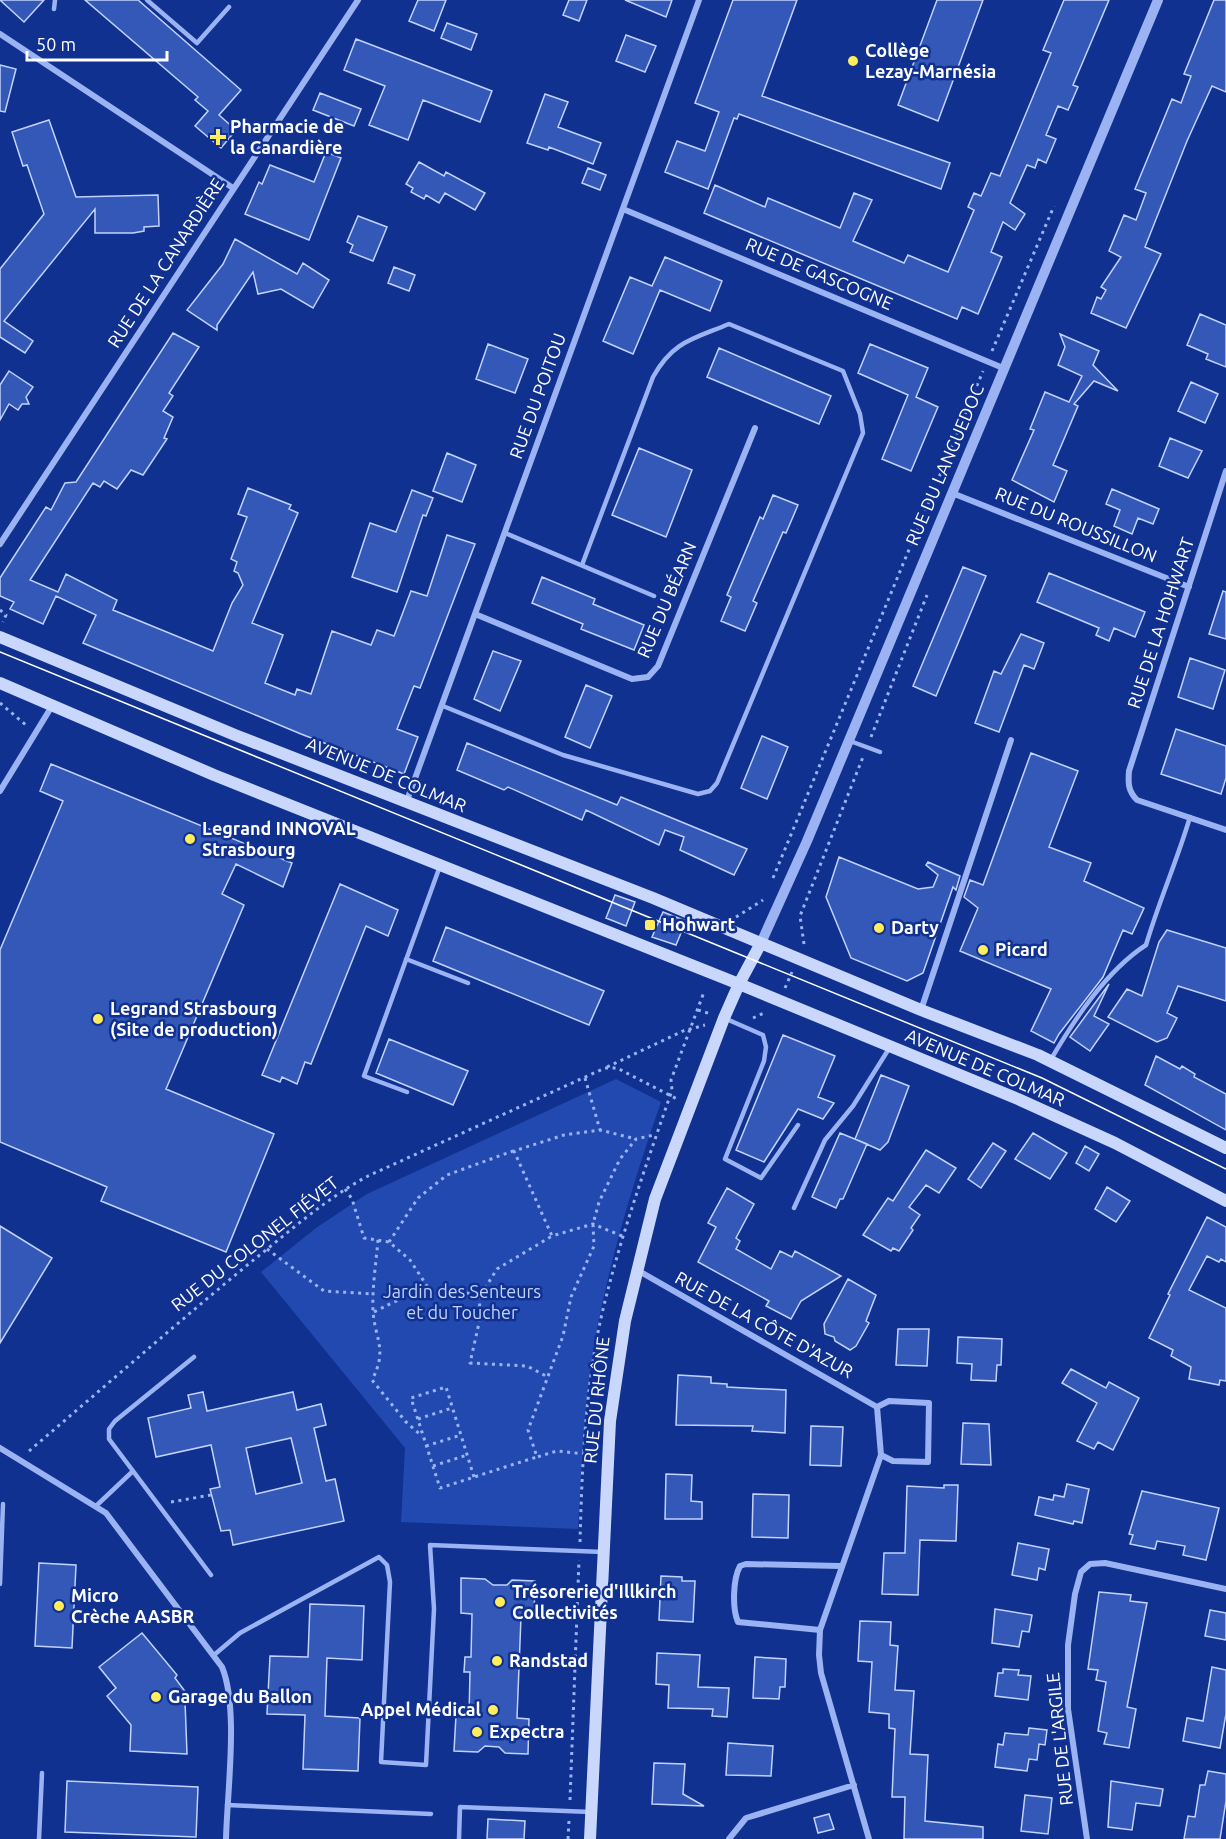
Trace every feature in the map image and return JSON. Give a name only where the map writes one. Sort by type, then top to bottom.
[{"type":"main road","name":"AVENUE DE COLMAR","points":[[1,632],[406,803],[1050,1060],[1226,1148]]},
{"type":"main road","name":"AVENUE DE COLMAR","points":[[0,683],[440,866],[738,984],[1018,1099],[1114,1143],[1226,1201]]},
{"type":"main road","points":[[738,984],[761,943]]},
{"type":"main road","name":"RUE DU RHÔNE","points":[[590,1839],[610,1421],[625,1321],[655,1199],[689,1105],[738,984]]},
{"type":"street","name":"RUE DE LA CANARDIÈRE","points":[[0,544],[358,0]]},
{"type":"street","name":"RUE DU POITOU","points":[[406,803],[699,0]]},
{"type":"street","name":"RUE DU LANGUEDOC","points":[[761,943],[779,907],[1158,0]]},
{"type":"street","points":[[0,34],[233,188]]},
{"type":"street","name":"RUE DE GASCOGNE","points":[[622,209],[1003,368]]},
{"type":"street","name":"RUE DU BÉARN","points":[[475,614],[632,679],[648,677],[658,666],[754,428]]},
{"type":"street","name":"RUE DE LA HOHWART","points":[[1190,818],[1137,800],[1131,794],[1128,784],[1129,771],[1226,471]]},
{"type":"street","name":"RUE DU ROUSSILLON","points":[[951,493],[1189,587]]},
{"type":"street","points":[[0,790],[51,706]]},
{"type":"street","points":[[921,1010],[1011,740]]},
{"type":"street","points":[[1190,818],[1226,830]]},
{"type":"street","name":"RUE DE LA CÔTE D'AZUR","points":[[636,1270],[877,1407]]},
{"type":"street","points":[[869,1839],[821,1673],[820,1630],[840,1566],[881,1455],[877,1407],[889,1401],[929,1403],[928,1462],[893,1461],[881,1455]]},
{"type":"street","points":[[0,1448],[96,1506],[117,1525],[222,1667],[231,1693],[226,1839]]},
{"type":"street","name":"RUE DE L'ARGILE","points":[[1087,1839],[1067,1689],[1070,1626],[1081,1572],[1090,1564],[1105,1563],[1226,1589]]},
{"type":"street","points":[[820,1630],[738,1622],[735,1614],[736,1573],[740,1566],[746,1564],[840,1566]]},
{"type":"street","points":[[729,1839],[737,1826],[746,1818],[854,1785]]},
{"type":"lane","points":[[54,9],[55,0]]},
{"type":"lane","points":[[147,0],[197,43],[229,7]]},
{"type":"lane","points":[[443,705],[563,755],[698,794],[710,791],[717,783],[862,433],[860,414],[843,371],[729,324],[679,344],[662,361],[653,377],[582,565]]},
{"type":"lane","points":[[505,533],[654,596]]},
{"type":"lane","points":[[848,741],[880,752]]},
{"type":"lane","points":[[1050,1060],[1101,989],[1132,954],[1146,945],[1158,903],[1180,854],[1190,818]]},
{"type":"lane","points":[[407,1092],[364,1076],[440,866]]},
{"type":"lane","points":[[406,959],[468,983]]},
{"type":"lane","points":[[724,1018],[763,1035],[766,1047],[764,1061],[725,1159],[761,1178],[798,1125]]},
{"type":"lane","points":[[794,1208],[825,1140],[853,1106],[890,1047]]},
{"type":"lane","points":[[194,1357],[115,1421],[109,1429],[110,1439],[133,1472],[211,1575]]},
{"type":"lane","points":[[96,1506],[133,1472]]},
{"type":"lane","points":[[0,1584],[3,1504]]},
{"type":"lane","points":[[214,1654],[240,1633],[379,1557],[387,1565],[390,1582],[381,1762],[426,1765],[434,1609],[430,1545],[603,1552]]},
{"type":"lane","points":[[39,1839],[42,1773]]},
{"type":"lane","points":[[227,1805],[431,1814]]},
{"type":"lane","points":[[459,1839],[460,1807],[591,1812]]},
{"type":"path","name":"RUE DU LANGUEDOC","points":[[772,879],[987,361],[1057,199]]},
{"type":"path","points":[[0,610],[6,615],[1,632]]},
{"type":"path","points":[[0,703],[20,723],[37,730]]},
{"type":"path","points":[[733,923],[738,914],[763,900],[768,890]]},
{"type":"path","points":[[742,1026],[762,1012],[775,1014],[805,940],[799,923],[800,916]]},
{"type":"path","name":"RUE DU COLONEL FIÉVET","points":[[18,1460],[267,1249],[345,1189],[683,1031],[724,1018]]},
{"type":"path","points":[[605,1068],[616,1068],[689,1105]]},
{"type":"path","points":[[585,1078],[600,1130]]},
{"type":"path","points":[[388,1242],[418,1198],[447,1175],[564,1135],[600,1130],[636,1139],[655,1135]]},
{"type":"path","points":[[537,1457],[528,1430],[563,1336],[571,1297],[594,1246],[593,1224],[599,1202],[620,1159],[636,1139]]},
{"type":"path","points":[[514,1151],[552,1236]]},
{"type":"path","points":[[345,1189],[352,1199],[364,1238],[388,1242],[410,1260],[429,1288]]},
{"type":"path","points":[[548,1377],[527,1366],[470,1363],[479,1323],[480,1296],[497,1269],[552,1236],[593,1224],[622,1236]]},
{"type":"path","points":[[378,1240],[373,1312],[380,1338],[380,1365],[372,1380],[406,1422],[424,1437]]},
{"type":"path","points":[[267,1249],[324,1291],[374,1294]]},
{"type":"path","points":[[373,1312],[429,1288],[454,1290],[480,1296]]},
{"type":"path","points":[[474,1477],[446,1387],[411,1398],[440,1488],[557,1451],[585,1454]]},
{"type":"path","points":[[418,1419],[452,1408]]},
{"type":"path","points":[[426,1446],[460,1435]]},
{"type":"path","points":[[433,1466],[467,1455]]},
{"type":"path","points":[[158,1505],[211,1495]]},
{"type":"green space","name":"Jardin des Senteurs et du Toucher","points":[[616,1079],[661,1102],[625,1215],[597,1329],[586,1404],[578,1529],[401,1522],[405,1448],[261,1272],[316,1228],[367,1194]]},
{"type":"building","points":[[0,0],[44,0],[24,22]]},
{"type":"building","points":[[85,0],[138,0],[241,90],[219,115],[236,130],[221,148],[195,126],[208,111],[195,100],[198,97]]},
{"type":"building","points":[[418,0],[446,0],[434,31],[409,21]]},
{"type":"building","points":[[569,0],[587,0],[579,21],[563,15]]},
{"type":"building","points":[[625,0],[672,0],[666,17]]},
{"type":"building","points":[[733,0],[797,0],[762,96],[950,163],[941,189],[739,114],[737,119],[734,118],[708,189],[665,172],[677,141],[705,151],[719,112],[695,103]]},
{"type":"building","points":[[937,0],[983,0],[938,121],[898,105]]},
{"type":"building","points":[[1064,0],[1109,0],[1073,85],[1078,87],[1068,110],[1058,106],[1046,135],[1056,139],[1046,163],[1038,159],[1035,168],[1027,165],[1010,203],[1025,214],[1015,230],[1003,222],[991,252],[1002,257],[978,314],[962,307],[957,319],[704,213],[715,185],[765,207],[768,198],[840,228],[854,193],[872,200],[853,241],[904,263],[908,255],[948,272],[974,210],[968,207],[974,193],[981,196],[991,173],[1000,176],[1051,53],[1043,50]]},
{"type":"building","points":[[1214,0],[1226,0],[1226,92],[1212,86],[1187,141],[1145,247],[1161,254],[1126,328],[1091,313],[1097,297],[1101,299],[1106,290],[1101,287],[1121,257],[1109,251],[1124,215],[1136,220],[1146,193],[1135,189],[1172,99],[1181,103],[1191,76],[1184,74]]},
{"type":"building","points":[[447,23],[477,34],[471,50],[441,38]]},
{"type":"building","points":[[626,35],[656,46],[645,72],[616,61]]},
{"type":"building","points":[[356,39],[492,91],[480,122],[423,100],[408,140],[369,125],[385,86],[344,70]]},
{"type":"building","points":[[0,65],[16,69],[5,112],[0,111]]},
{"type":"building","points":[[320,93],[361,109],[354,126],[313,110]]},
{"type":"building","points":[[545,94],[568,102],[558,127],[601,143],[593,164],[549,147],[548,150],[527,143]]},
{"type":"building","points":[[49,120],[76,197],[158,195],[159,226],[144,227],[144,231],[133,233],[95,233],[95,209],[4,321],[33,341],[25,353],[0,337],[0,269],[44,214],[27,165],[23,166],[12,132]]},
{"type":"building","points":[[326,152],[341,158],[309,240],[245,214],[259,182],[262,184],[270,165],[314,182]]},
{"type":"building","points":[[419,162],[444,176],[446,172],[485,193],[475,210],[445,193],[439,203],[426,195],[424,199],[411,192],[413,188],[406,184]]},
{"type":"building","points":[[588,168],[606,175],[600,190],[582,183]]},
{"type":"building","points":[[358,216],[387,227],[373,261],[350,252],[353,245],[347,242]]},
{"type":"building","points":[[235,239],[297,274],[303,263],[329,280],[313,308],[281,289],[258,294],[253,272],[217,325],[217,330],[187,310],[223,264]]},
{"type":"building","points":[[665,257],[722,281],[710,311],[660,290],[633,354],[603,341],[630,277],[652,286]]},
{"type":"building","points":[[394,267],[415,275],[409,291],[388,283]]},
{"type":"building","points":[[1200,314],[1226,325],[1226,367],[1206,359],[1208,354],[1187,345]]},
{"type":"building","points":[[173,333],[199,347],[169,393],[173,396],[163,411],[173,417],[164,438],[167,439],[143,475],[131,470],[117,489],[104,481],[100,487],[93,483],[30,580],[58,592],[66,574],[117,600],[113,610],[213,651],[232,603],[243,585],[238,573],[234,571],[237,562],[231,559],[247,517],[238,514],[248,488],[291,505],[289,509],[298,513],[252,623],[283,635],[265,683],[295,695],[297,689],[311,694],[332,631],[371,645],[377,630],[394,636],[411,591],[427,596],[447,535],[475,544],[420,688],[414,686],[397,729],[418,737],[404,774],[301,734],[83,643],[96,615],[56,596],[43,624],[10,609],[14,602],[0,596],[0,578],[46,507],[51,510],[65,483],[76,482]]},
{"type":"building","points":[[1060,334],[1099,351],[1093,365],[1118,391],[1094,381],[1074,404],[1078,406],[1053,465],[1067,471],[1054,502],[1012,480],[1034,430],[1030,429],[1045,392],[1069,402],[1082,376],[1058,365],[1065,347]]},
{"type":"building","points":[[488,344],[528,359],[515,393],[476,379]]},
{"type":"building","points":[[870,344],[928,368],[916,397],[938,407],[911,471],[882,459],[908,395],[858,373]]},
{"type":"building","points":[[719,348],[831,396],[819,424],[707,377]]},
{"type":"building","points":[[9,371],[33,387],[26,397],[29,404],[22,404],[18,410],[9,404],[0,420],[0,385]]},
{"type":"building","points":[[1191,382],[1218,394],[1205,423],[1178,411]]},
{"type":"building","points":[[1170,438],[1202,451],[1188,478],[1159,466]]},
{"type":"building","points":[[639,448],[692,470],[666,537],[612,515]]},
{"type":"building","points":[[447,453],[476,465],[462,502],[433,491]]},
{"type":"building","points":[[1112,489],[1159,509],[1153,524],[1138,518],[1132,534],[1114,526],[1120,510],[1106,504]]},
{"type":"building","points":[[412,490],[433,498],[426,516],[423,515],[397,592],[352,577],[370,523],[396,532]]},
{"type":"building","points":[[773,495],[798,505],[786,533],[783,532],[753,601],[757,603],[745,631],[721,621],[731,597],[727,595],[760,517],[763,519]]},
{"type":"building","points":[[963,567],[986,576],[936,696],[913,686]]},
{"type":"building","points":[[1049,573],[1145,612],[1135,637],[1114,628],[1109,641],[1096,635],[1099,628],[1037,602]]},
{"type":"building","points":[[542,577],[595,599],[593,604],[644,625],[634,650],[581,629],[583,624],[532,603]]},
{"type":"building","points":[[1223,591],[1226,592],[1226,639],[1209,634]]},
{"type":"building","points":[[1021,634],[1044,643],[1034,669],[1024,665],[999,732],[975,723],[994,671],[1001,674]]},
{"type":"building","points":[[493,651],[521,661],[500,711],[474,699]]},
{"type":"building","points":[[1190,658],[1225,670],[1213,709],[1178,697]]},
{"type":"building","points":[[586,685],[612,696],[590,748],[565,737]]},
{"type":"building","points":[[1176,729],[1226,746],[1226,778],[1221,794],[1161,774]]},
{"type":"building","points":[[762,736],[788,747],[767,799],[741,788]]},
{"type":"building","points":[[467,743],[617,805],[621,797],[747,849],[734,875],[680,850],[684,837],[665,830],[659,845],[586,810],[582,820],[508,787],[504,790],[457,770]]},
{"type":"building","points":[[1031,753],[1078,771],[1049,847],[1091,863],[1084,881],[1144,908],[1132,934],[1123,930],[1103,977],[1054,1043],[1031,1031],[1051,989],[960,951],[978,908],[964,897],[970,880],[983,885]]},
{"type":"building","name":"Legrand Strasbourg (Site de production)","points":[[51,764],[292,863],[283,887],[236,864],[222,894],[244,905],[166,1089],[274,1134],[226,1252],[101,1201],[107,1187],[0,1142],[0,950],[63,801],[40,791]]},
{"type":"building","points":[[839,857],[918,889],[933,887],[938,875],[926,865],[928,862],[960,876],[956,890],[953,887],[923,973],[907,981],[851,958],[826,897]]},
{"type":"building","points":[[340,884],[398,910],[388,936],[366,926],[311,1064],[305,1062],[297,1084],[282,1077],[280,1082],[262,1075]]},
{"type":"building","points":[[615,895],[635,902],[626,926],[606,918]]},
{"type":"building","points":[[663,912],[686,921],[676,945],[652,937]]},
{"type":"building","points":[[446,927],[604,991],[589,1025],[433,961]]},
{"type":"building","points":[[1167,930],[1226,948],[1226,1001],[1178,986],[1167,1013],[1177,1018],[1167,1038],[1157,1042],[1108,1017],[1127,989],[1142,996],[1159,942]]},
{"type":"building","points":[[1109,984],[1094,1016],[1109,1024],[1090,1051],[1070,1037]]},
{"type":"building","points":[[783,1035],[835,1056],[818,1097],[834,1103],[823,1119],[798,1109],[764,1162],[736,1150]]},
{"type":"building","points":[[389,1039],[468,1071],[453,1105],[376,1073]]},
{"type":"building","points":[[1156,1056],[1180,1069],[1182,1066],[1195,1074],[1194,1077],[1226,1094],[1226,1130],[1145,1085]]},
{"type":"building","points":[[881,1075],[909,1086],[888,1142],[880,1150],[855,1139]]},
{"type":"building","points":[[840,1133],[867,1144],[843,1199],[840,1199],[836,1208],[812,1197]]},
{"type":"building","points":[[1033,1133],[1067,1153],[1050,1179],[1015,1159]]},
{"type":"building","points":[[993,1143],[1006,1151],[981,1188],[968,1179]]},
{"type":"building","points":[[1085,1146],[1099,1154],[1089,1171],[1076,1163]]},
{"type":"building","points":[[926,1150],[956,1168],[939,1193],[926,1185],[909,1207],[920,1215],[911,1228],[913,1230],[899,1251],[893,1248],[891,1251],[863,1235],[888,1198],[893,1201]]},
{"type":"building","points":[[1107,1187],[1130,1201],[1116,1222],[1095,1209]]},
{"type":"building","points":[[727,1188],[754,1204],[736,1238],[740,1241],[736,1249],[771,1269],[780,1251],[792,1257],[795,1251],[841,1276],[801,1301],[791,1319],[766,1306],[769,1301],[698,1262],[716,1227],[708,1223]]},
{"type":"building","points":[[1207,1217],[1226,1227],[1226,1262],[1221,1259],[1219,1262],[1207,1256],[1189,1290],[1226,1308],[1226,1381],[1220,1380],[1219,1385],[1189,1379],[1191,1367],[1171,1356],[1173,1350],[1149,1338],[1170,1295],[1168,1294]]},
{"type":"building","points":[[0,1226],[52,1258],[0,1343]]},
{"type":"building","points":[[848,1279],[876,1295],[866,1321],[869,1323],[856,1346],[850,1350],[835,1341],[834,1337],[825,1334],[824,1324]]},
{"type":"building","points":[[898,1329],[929,1329],[927,1366],[896,1365]]},
{"type":"building","points":[[958,1337],[1002,1339],[1001,1365],[997,1365],[996,1381],[971,1380],[972,1364],[957,1363]]},
{"type":"building","points":[[1071,1369],[1106,1388],[1109,1382],[1139,1398],[1113,1450],[1098,1442],[1094,1449],[1077,1441],[1097,1403],[1062,1383]]},
{"type":"building","points":[[678,1375],[711,1377],[711,1383],[727,1384],[727,1387],[786,1390],[785,1433],[752,1431],[753,1426],[676,1425]]},
{"type":"building","points":[[203,1392],[207,1411],[293,1392],[297,1410],[321,1404],[326,1425],[314,1428],[326,1481],[335,1479],[344,1521],[233,1545],[230,1530],[221,1531],[210,1489],[220,1487],[211,1445],[156,1457],[148,1418],[191,1408],[188,1395]],"holes":[[[291,1438],[302,1483],[256,1494],[246,1448]]]},
{"type":"building","points":[[963,1423],[989,1424],[991,1465],[961,1464]]},
{"type":"building","points":[[811,1426],[843,1427],[841,1466],[810,1465]]},
{"type":"building","points":[[666,1474],[692,1475],[691,1501],[702,1502],[702,1519],[665,1519]]},
{"type":"building","points":[[1067,1484],[1089,1489],[1082,1523],[1074,1521],[1073,1524],[1035,1515],[1039,1497],[1053,1500],[1054,1495],[1064,1497]]},
{"type":"building","points":[[944,1485],[958,1485],[956,1541],[920,1540],[918,1595],[882,1594],[884,1553],[905,1553],[907,1486],[944,1488]]},
{"type":"building","points":[[1142,1491],[1219,1508],[1206,1560],[1183,1555],[1185,1546],[1157,1541],[1155,1549],[1130,1544],[1133,1535],[1129,1534]]},
{"type":"building","points":[[753,1494],[789,1495],[788,1538],[752,1537]]},
{"type":"building","points":[[1018,1543],[1049,1549],[1045,1570],[1039,1568],[1037,1580],[1012,1575]]},
{"type":"building","points":[[39,1563],[76,1565],[72,1648],[35,1646]]},
{"type":"building","points":[[661,1576],[682,1577],[682,1581],[695,1581],[693,1622],[659,1620]]},
{"type":"building","points":[[461,1578],[485,1579],[493,1585],[507,1585],[512,1580],[535,1581],[534,1617],[521,1617],[517,1718],[529,1719],[528,1754],[505,1753],[499,1747],[485,1746],[478,1752],[454,1751],[456,1715],[469,1716],[470,1672],[464,1672],[465,1657],[471,1657],[472,1614],[461,1613]]},
{"type":"building","points":[[1099,1592],[1131,1595],[1130,1601],[1147,1603],[1127,1707],[1136,1709],[1129,1748],[1104,1744],[1107,1733],[1098,1731],[1106,1682],[1096,1680],[1098,1670],[1088,1669]]},
{"type":"building","points":[[310,1604],[364,1606],[362,1660],[327,1658],[325,1716],[360,1718],[358,1771],[303,1769],[305,1715],[267,1714],[270,1656],[308,1657]]},
{"type":"building","points":[[995,1609],[1032,1615],[1029,1632],[1022,1631],[1019,1647],[992,1643]]},
{"type":"building","points":[[1210,1610],[1226,1613],[1226,1640],[1205,1636]]},
{"type":"building","points":[[860,1621],[891,1622],[890,1645],[898,1646],[895,1690],[914,1691],[910,1754],[928,1755],[925,1821],[983,1827],[983,1839],[904,1839],[905,1797],[892,1797],[895,1729],[889,1728],[889,1714],[869,1712],[872,1662],[858,1661]]},
{"type":"building","points":[[142,1633],[177,1675],[175,1678],[190,1698],[185,1701],[187,1754],[130,1751],[131,1725],[107,1696],[116,1688],[99,1667]]},
{"type":"building","points":[[657,1653],[700,1655],[698,1687],[729,1688],[727,1717],[712,1716],[713,1709],[668,1708],[669,1685],[656,1684]]},
{"type":"building","points":[[755,1657],[786,1659],[785,1687],[780,1687],[779,1699],[753,1698]]},
{"type":"building","points":[[1212,1667],[1226,1670],[1226,1714],[1220,1748],[1183,1741],[1187,1718],[1203,1721]]},
{"type":"building","points":[[1003,1669],[1019,1670],[1018,1675],[1031,1676],[1028,1700],[995,1696],[998,1673],[1003,1673]]},
{"type":"building","points":[[1029,1728],[1047,1730],[1045,1745],[1039,1744],[1037,1760],[1029,1759],[1027,1771],[995,1767],[998,1744],[1003,1745],[1005,1733],[1028,1735]]},
{"type":"building","points":[[728,1743],[773,1746],[771,1776],[726,1775]]},
{"type":"building","points":[[654,1763],[685,1764],[683,1794],[704,1806],[652,1804]]},
{"type":"building","points":[[1208,1771],[1226,1774],[1226,1801],[1220,1839],[1184,1839],[1188,1816],[1195,1817],[1200,1785],[1205,1785]]},
{"type":"building","points":[[67,1781],[198,1787],[196,1837],[65,1832]]},
{"type":"building","points":[[1111,1781],[1163,1789],[1160,1806],[1136,1803],[1132,1830],[1108,1827]]},
{"type":"building","points":[[1025,1795],[1052,1798],[1048,1834],[1021,1831]]},
{"type":"building","points":[[829,1814],[834,1829],[818,1833],[814,1818]]},
{"type":"building","points":[[488,1819],[525,1821],[524,1839],[487,1839]]},
{"type":"tram line","points":[[0,652],[1042,1078],[1226,1169]]},
{"type":"place","name":"Collège Lezay-Marnésia","points":[[853,61]]},
{"type":"place","name":"Pharmacie de la Canardière","points":[[218,137]]},
{"type":"place","name":"Legrand INNOVAL Strasbourg","points":[[190,839]]},
{"type":"place","name":"Hohwart","points":[[650,925]]},
{"type":"place","name":"Darty","points":[[879,928]]},
{"type":"place","name":"Picard","points":[[983,950]]},
{"type":"place","name":"Legrand Strasbourg (Site de production)","points":[[98,1019]]},
{"type":"place","name":"Trésorerie d'Illkirch Collectivités","points":[[500,1602]]},
{"type":"place","name":"Micro Crèche AASBR","points":[[59,1606]]},
{"type":"place","name":"Randstad","points":[[497,1661]]},
{"type":"place","name":"Garage du Ballon","points":[[156,1697]]},
{"type":"place","name":"Appel Médical","points":[[493,1710]]},
{"type":"place","name":"Expectra","points":[[477,1732]]}]
